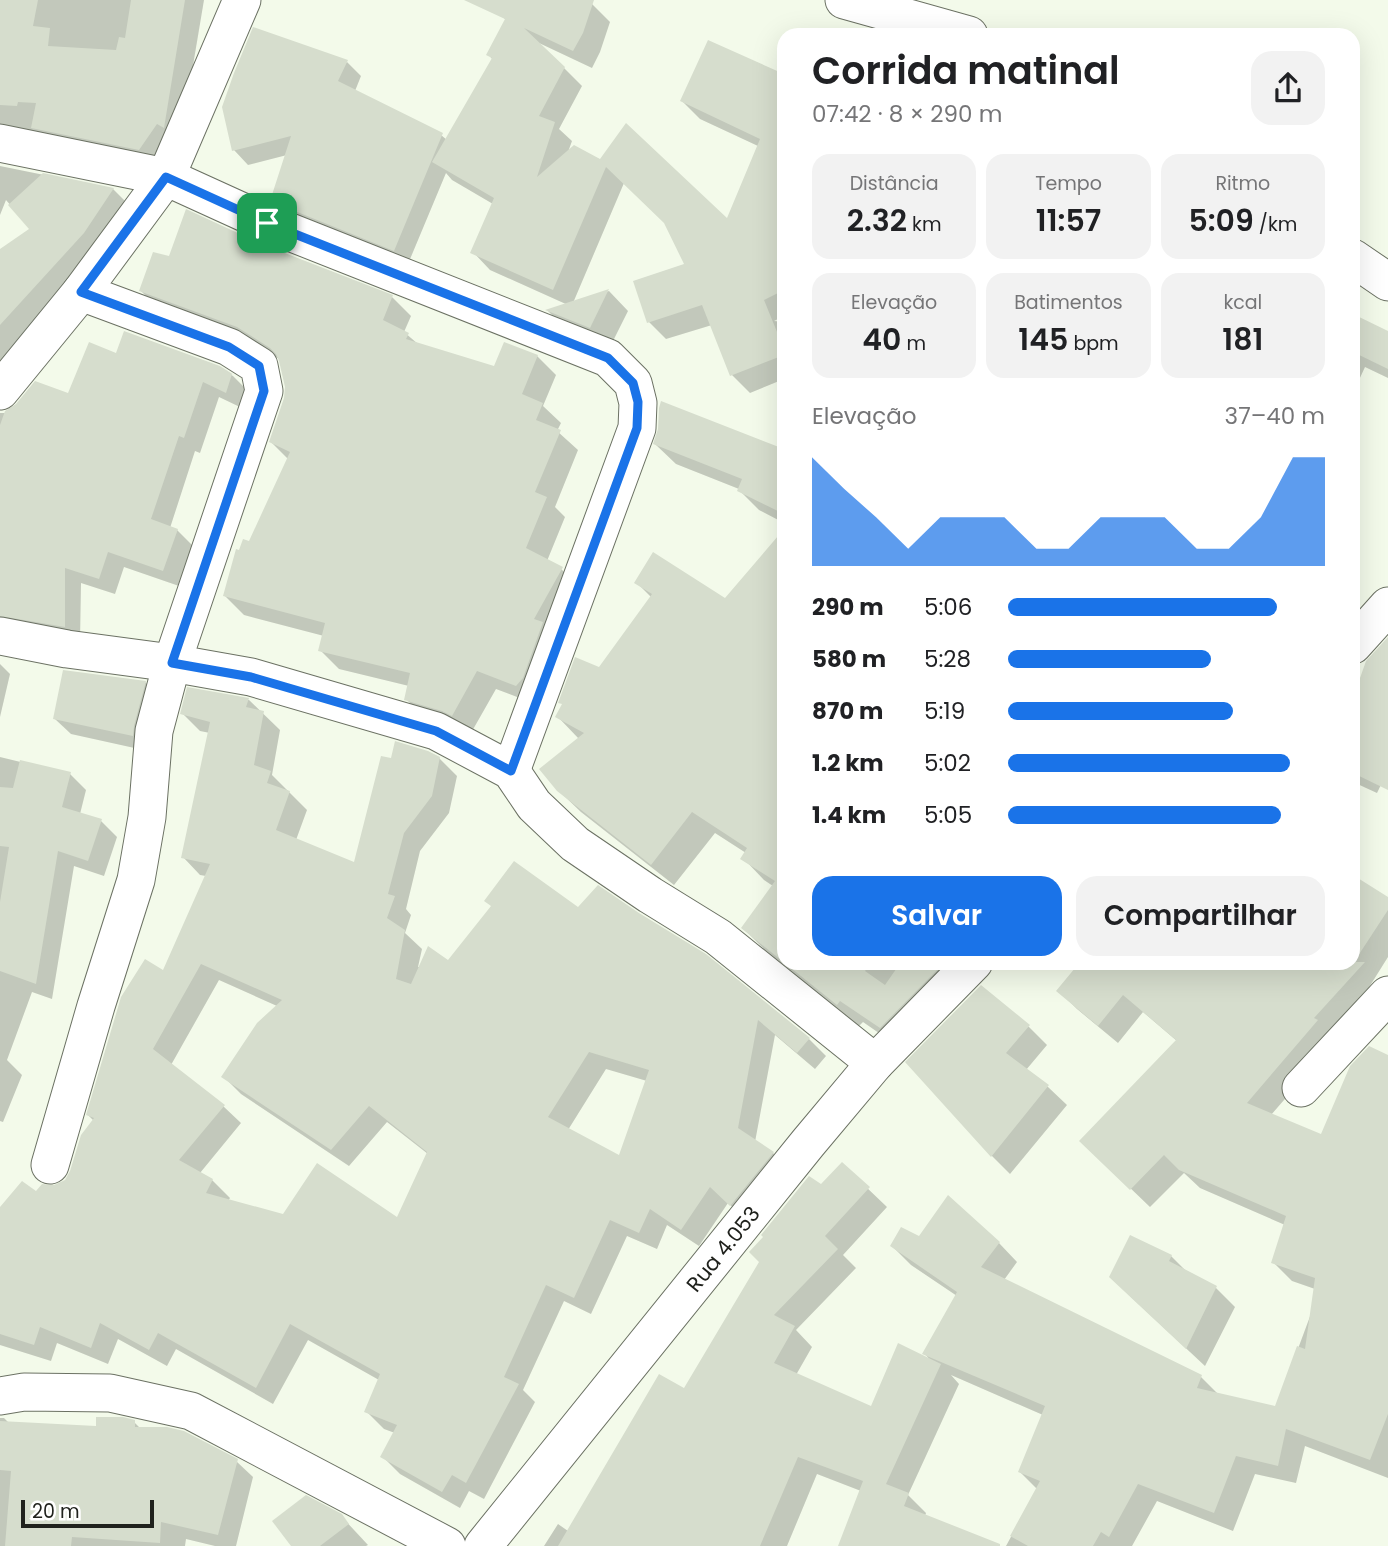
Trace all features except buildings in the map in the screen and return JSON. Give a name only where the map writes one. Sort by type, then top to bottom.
[{"type":"street","points":[[0,391],[81,292],[166,177],[242,0]]},
{"type":"street","points":[[844,0],[944,28]]},
{"type":"street","points":[[0,143],[166,177],[267,223],[608,358],[633,383],[638,402],[637,428],[511,771]]},
{"type":"street","points":[[1360,263],[1388,282]]},
{"type":"street","points":[[50,1165],[136,880],[147,817],[154,732],[172,663],[264,391],[259,366],[229,347],[81,292]]},
{"type":"street","points":[[1360,637],[1388,607]]},
{"type":"street","points":[[0,636],[251,677],[436,731],[511,771],[534,805],[575,844],[718,937],[875,1063]]},
{"type":"street","name":"Rua 4.053","points":[[483,1546],[875,1063],[966,970]]},
{"type":"street","points":[[1301,1088],[1388,995]]},
{"type":"street","points":[[0,1396],[24,1392],[110,1393],[191,1411],[447,1546]]},
{"type":"route","points":[[166,177],[267,223],[608,358],[633,383],[638,402],[637,428],[511,771],[436,731],[251,677],[172,663],[264,391],[259,366],[229,347],[81,292],[166,177]]}]
